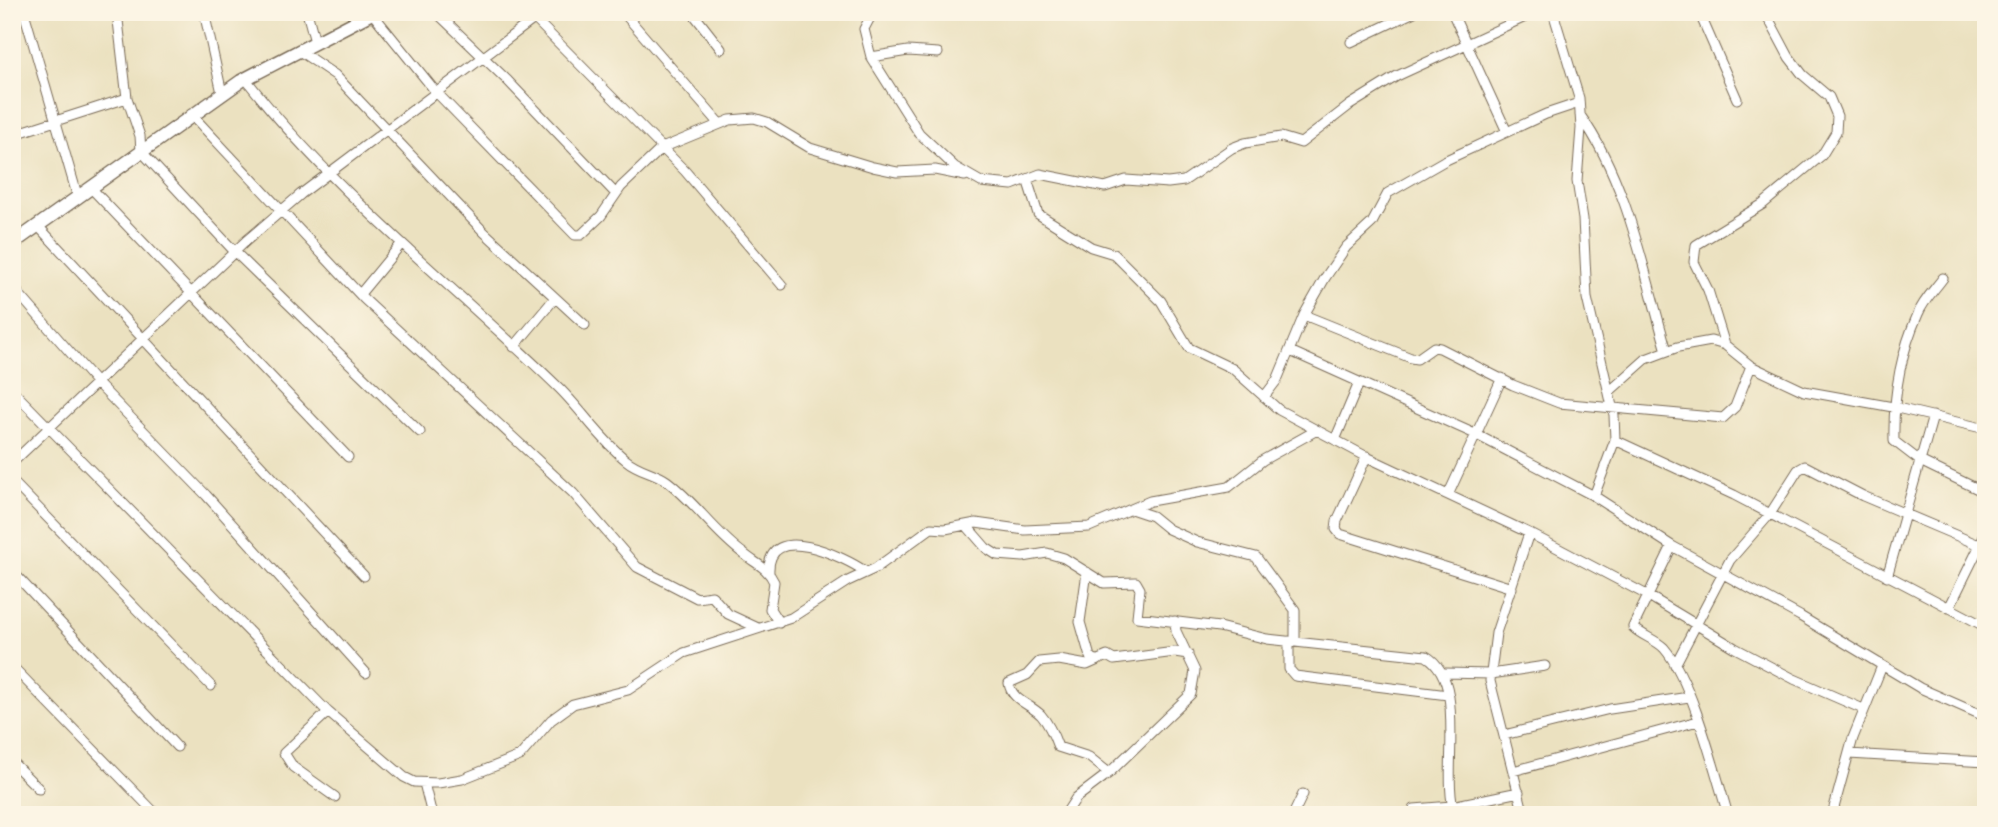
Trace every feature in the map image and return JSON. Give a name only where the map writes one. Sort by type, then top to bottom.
[{"type":"main road","points":[[12,244],[245,78],[373,13]]},
{"type":"street","points":[[24,12],[78,198]]},
{"type":"street","points":[[117,12],[127,98],[140,136],[141,151],[235,252],[420,432]]},
{"type":"street","points":[[204,12],[222,93]]},
{"type":"street","points":[[307,12],[315,42]]},
{"type":"street","points":[[436,12],[616,194]]},
{"type":"street","points":[[623,12],[719,122]]},
{"type":"street","points":[[692,12],[721,49]]},
{"type":"street","points":[[873,12],[864,29],[871,57],[919,133],[969,177]]},
{"type":"street","points":[[1351,42],[1414,12]]},
{"type":"street","points":[[1452,12],[1507,132]]},
{"type":"street","points":[[373,13],[436,92],[575,235],[581,235],[601,216],[616,194],[662,148],[719,122],[754,118],[810,148],[897,172],[935,170],[996,185],[1012,185],[1040,174],[1105,187],[1126,180],[1168,183],[1184,181],[1232,148],[1245,143],[1271,137],[1301,143],[1378,87],[1464,43],[1536,12]]},
{"type":"street","points":[[1553,12],[1579,103],[1577,181],[1583,219],[1587,298],[1613,408],[1615,440],[1594,496]]},
{"type":"street","points":[[1725,345],[1708,290],[1694,262],[1696,245],[1763,204],[1822,155],[1836,132],[1837,116],[1829,97],[1803,75],[1789,57],[1765,12]]},
{"type":"street","points":[[1700,13],[1737,99]]},
{"type":"street","points":[[12,463],[281,211],[328,171],[483,57],[531,16],[694,180],[782,285]]},
{"type":"street","points":[[298,50],[335,75],[484,232],[585,325]]},
{"type":"street","points":[[871,57],[908,51],[938,53]]},
{"type":"street","points":[[245,78],[328,171],[558,387],[623,458],[637,469],[670,483],[723,536],[769,573],[774,582],[769,609],[779,623]]},
{"type":"street","points":[[12,135],[127,98]]},
{"type":"street","points":[[1264,397],[1277,380],[1304,315],[1336,261],[1372,223],[1388,193],[1444,160],[1579,103]]},
{"type":"street","points":[[191,114],[360,294],[573,493],[636,567],[697,598],[712,596],[728,614],[758,628]]},
{"type":"street","points":[[1580,115],[1594,135],[1628,219],[1667,351]]},
{"type":"street","points":[[1027,179],[1038,214],[1091,247],[1114,254],[1161,301],[1189,348],[1233,369],[1264,397],[1335,440],[1529,533],[1647,595],[1794,679],[1863,709]]},
{"type":"street","points":[[91,188],[348,457]]},
{"type":"street","points":[[38,226],[364,576]]},
{"type":"street","points":[[360,294],[402,243]]},
{"type":"street","points":[[1943,278],[1918,312],[1898,376],[1893,407],[1894,441],[1920,461],[1986,493]]},
{"type":"street","points":[[12,286],[96,382],[215,505],[366,673]]},
{"type":"street","points":[[514,347],[555,298]]},
{"type":"street","points":[[1304,315],[1411,358],[1417,359],[1434,347],[1440,348],[1559,403],[1723,418],[1735,407],[1751,366]]},
{"type":"street","points":[[1610,391],[1646,359],[1667,351],[1711,341],[1725,345],[1751,366],[1804,391],[1893,407],[1986,429]]},
{"type":"street","points":[[1290,351],[1475,434],[1594,496],[1672,546],[1920,688],[1986,717]]},
{"type":"street","points":[[1448,493],[1502,378]]},
{"type":"street","points":[[1335,440],[1359,383]]},
{"type":"street","points":[[12,390],[164,541],[328,712],[404,777],[424,783],[461,779],[520,756],[536,742],[551,720],[573,704],[628,690],[684,653],[779,623],[808,609],[901,552],[931,528],[945,530],[966,524],[1025,530],[1088,527],[1170,496],[1229,486],[1263,460],[1317,430]]},
{"type":"street","points":[[1887,578],[1933,416]]},
{"type":"street","points":[[1615,440],[1770,514],[1887,578],[1986,627]]},
{"type":"street","points":[[1367,456],[1337,521],[1336,529],[1340,534],[1512,588]]},
{"type":"street","points":[[1675,665],[1723,574],[1745,541],[1770,514],[1798,470],[1805,466],[1906,515],[1983,547]]},
{"type":"street","points":[[12,481],[211,686]]},
{"type":"street","points":[[1134,510],[1152,516],[1168,529],[1197,542],[1256,557],[1296,610],[1289,668],[1295,676],[1447,695]]},
{"type":"street","points":[[966,524],[986,548],[997,555],[1023,557],[1047,553],[1104,583],[1136,582],[1140,589],[1137,617],[1175,621],[1292,642],[1426,656],[1445,673],[1491,674],[1545,666]]},
{"type":"street","points":[[1524,815],[1491,674],[1496,633],[1529,533]]},
{"type":"street","points":[[1949,608],[1983,547],[1986,533]]},
{"type":"street","points":[[769,573],[772,555],[780,549],[807,544],[837,554],[866,572]]},
{"type":"street","points":[[1672,546],[1633,626],[1663,648],[1675,665],[1699,721],[1728,815]]},
{"type":"street","points":[[12,571],[177,747]]},
{"type":"street","points":[[1087,572],[1080,622],[1090,657],[1096,660]]},
{"type":"street","points":[[1065,815],[1076,798],[1109,773],[1191,694],[1195,671],[1176,631],[1175,621]]},
{"type":"street","points":[[1109,773],[1088,757],[1058,747],[1042,716],[1009,689],[1009,682],[1027,676],[1039,662],[1066,661],[1087,665],[1107,656],[1114,660],[1175,652],[1188,654]]},
{"type":"street","points":[[12,666],[155,813]]},
{"type":"street","points":[[1832,815],[1863,709],[1882,666]]},
{"type":"street","points":[[1445,673],[1454,811]]},
{"type":"street","points":[[1504,735],[1610,709],[1689,697]]},
{"type":"street","points":[[328,712],[284,753],[293,767],[335,797]]},
{"type":"street","points":[[1513,771],[1699,721]]},
{"type":"street","points":[[1849,754],[1986,762]]},
{"type":"street","points":[[12,762],[38,789]]},
{"type":"street","points":[[424,783],[432,815]]},
{"type":"street","points":[[1413,809],[1454,811],[1519,792]]},
{"type":"street","points":[[1293,815],[1303,794]]}]
